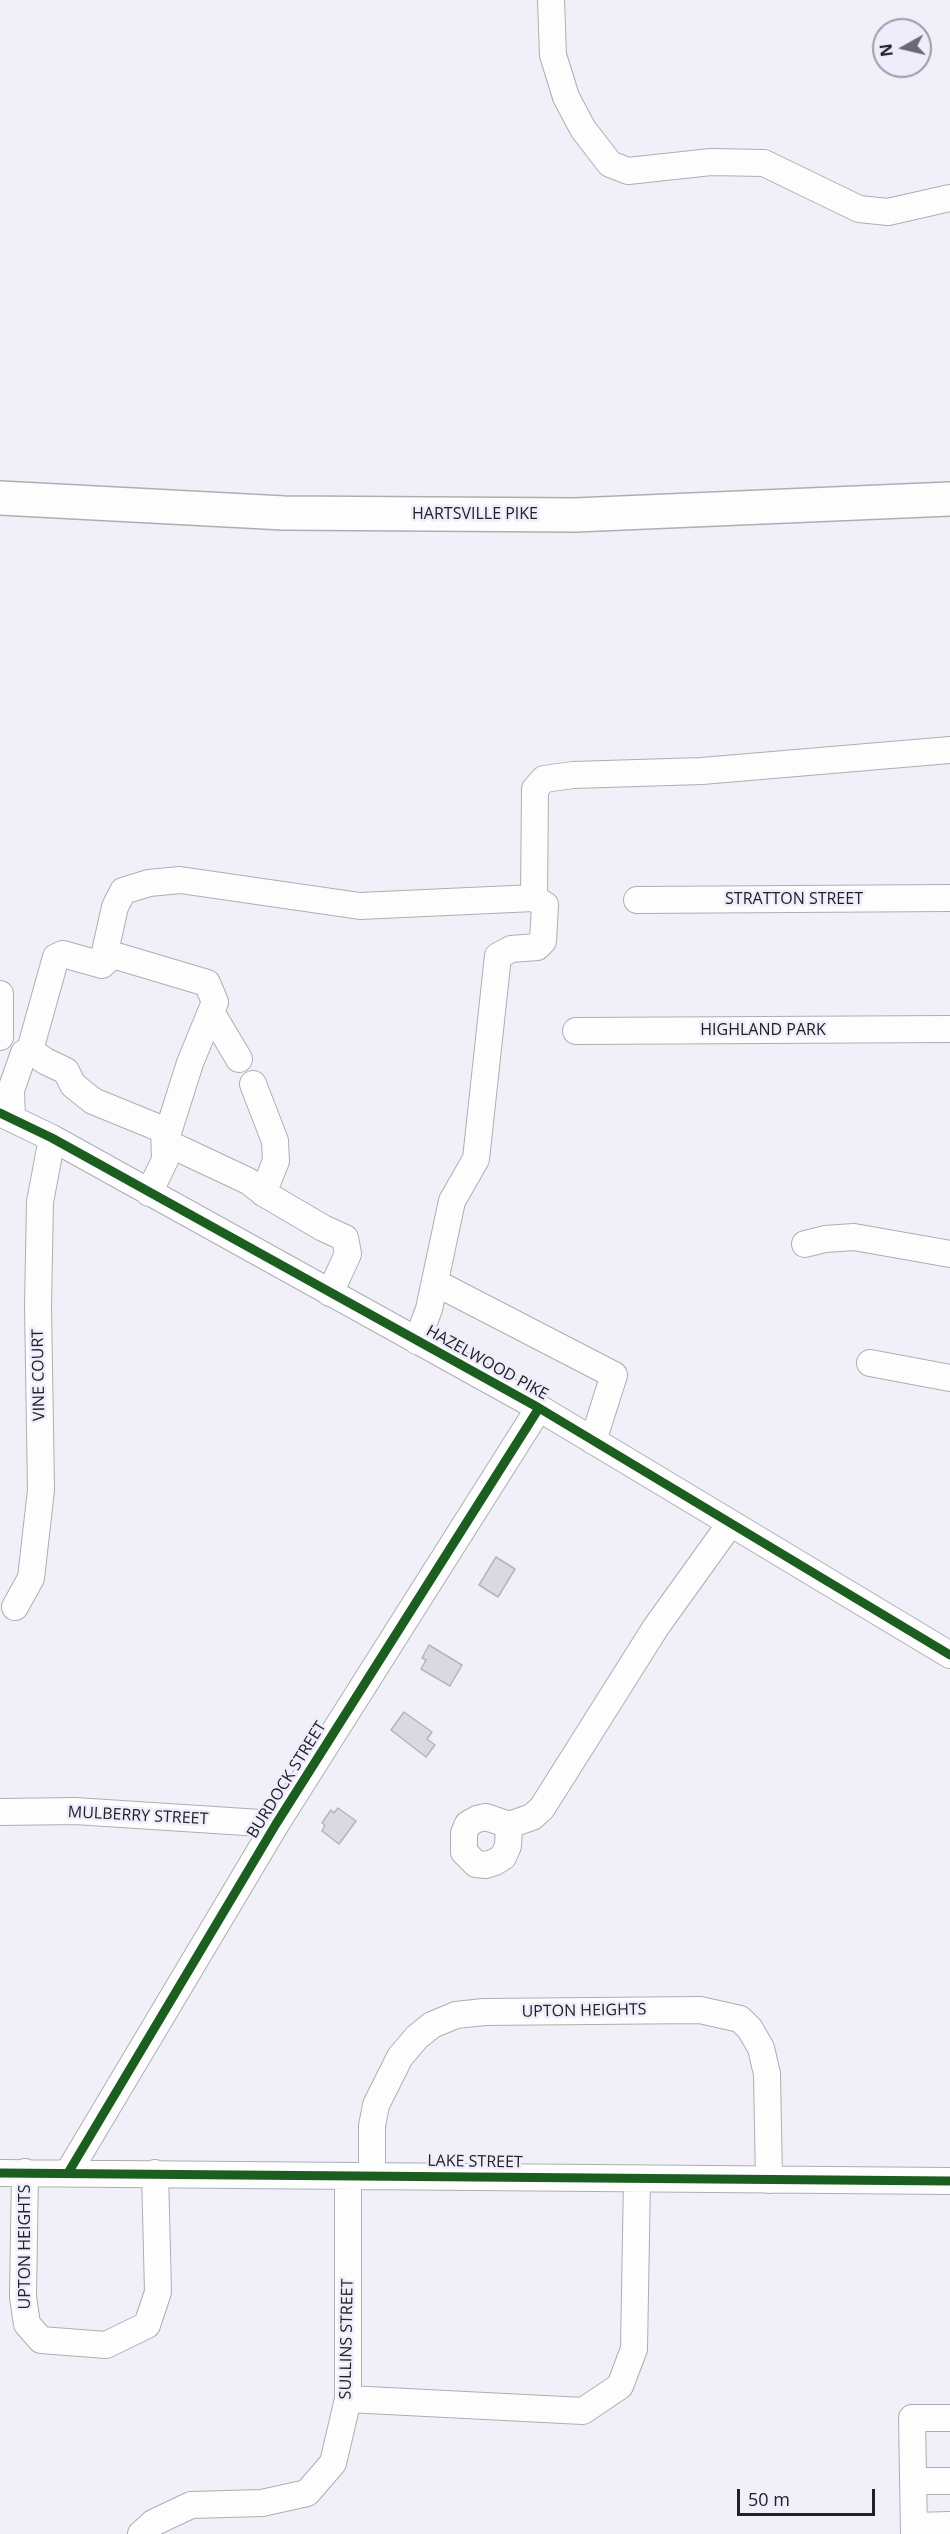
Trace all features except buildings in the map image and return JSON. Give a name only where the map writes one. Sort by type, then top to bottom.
[{"type":"main road","name":"HARTSVILLE PIKE","points":[[0,498],[284,513],[575,515],[950,499]]},
{"type":"street","points":[[552,0],[553,55],[566,96],[583,129],[610,164],[628,171],[711,162],[764,164],[860,209],[888,212],[950,198]]},
{"type":"street","points":[[534,898],[535,789],[544,779],[573,775],[702,771],[950,750]]},
{"type":"street","points":[[102,965],[115,907],[123,891],[149,883],[180,879],[360,906],[534,898],[545,905],[543,941],[537,947],[511,949],[498,956],[476,1159],[452,1201],[434,1285],[417,1341]]},
{"type":"street","name":"STRATTON STREET","points":[[637,900],[950,898]]},
{"type":"street","points":[[6,1116],[11,1090],[24,1053],[30,1050],[56,957],[63,954],[102,965]]},
{"type":"street","points":[[102,965],[113,955],[207,983],[215,1002],[190,1063],[165,1142]]},
{"type":"street","points":[[0,994],[0,1036]]},
{"type":"street","points":[[211,1012],[239,1059]]},
{"type":"street","name":"HIGHLAND PARK","points":[[576,1031],[950,1029]]},
{"type":"street","points":[[30,1050],[45,1061],[66,1071],[73,1085],[93,1101],[164,1130],[165,1160],[149,1192]]},
{"type":"street","points":[[253,1084],[275,1141],[276,1161],[263,1192]]},
{"type":"street","name":"HAZELWOOD PIKE","points":[[6,1116],[51,1138],[539,1408],[950,1655]]},
{"type":"street","name":"VINE COURT","points":[[15,1608],[31,1578],[41,1490],[38,1306],[40,1202],[51,1138]]},
{"type":"street","points":[[165,1142],[248,1181],[323,1228],[345,1238],[348,1254],[330,1293]]},
{"type":"street","points":[[805,1244],[825,1239],[854,1237],[950,1254]]},
{"type":"street","points":[[434,1285],[438,1284],[614,1375],[593,1441]]},
{"type":"street","points":[[870,1364],[950,1378]]},
{"type":"street","name":"BURDOCK STREET","points":[[68,2173],[276,1824],[539,1408]]},
{"type":"street","points":[[510,1825],[532,1817],[542,1808],[656,1627],[730,1524]]},
{"type":"street","name":"MULBERRY STREET","points":[[0,1812],[75,1811],[276,1824]]},
{"type":"street","name":"UPTON HEIGHTS","points":[[360,2177],[376,2105],[400,2057],[432,2025],[456,2015],[484,2012],[700,2010],[740,2019],[750,2029],[761,2048],[767,2074],[769,2180]]},
{"type":"street","name":"UPTON HEIGHTS","points":[[25,2172],[23,2297],[27,2324],[41,2340],[106,2345],[147,2325],[158,2292],[156,2173]]},
{"type":"street","name":"LAKE STREET","points":[[0,2173],[950,2181]]},
{"type":"street","name":"SULLINS STREET","points":[[141,2534],[153,2523],[191,2505],[262,2503],[307,2493],[333,2463],[348,2399],[360,2177]]},
{"type":"street","points":[[348,2399],[583,2410],[620,2386],[634,2349],[637,2179]]},
{"type":"street","points":[[950,2418],[912,2418],[914,2530],[950,2525]]},
{"type":"street","points":[[913,2481],[950,2481]]},
{"type":"cycle path","points":[[0,1113],[52,1138],[539,1408],[950,1655]]},
{"type":"cycle path","points":[[68,2173],[276,1824],[539,1408]]},
{"type":"cycle path","points":[[0,2173],[950,2181]]}]
